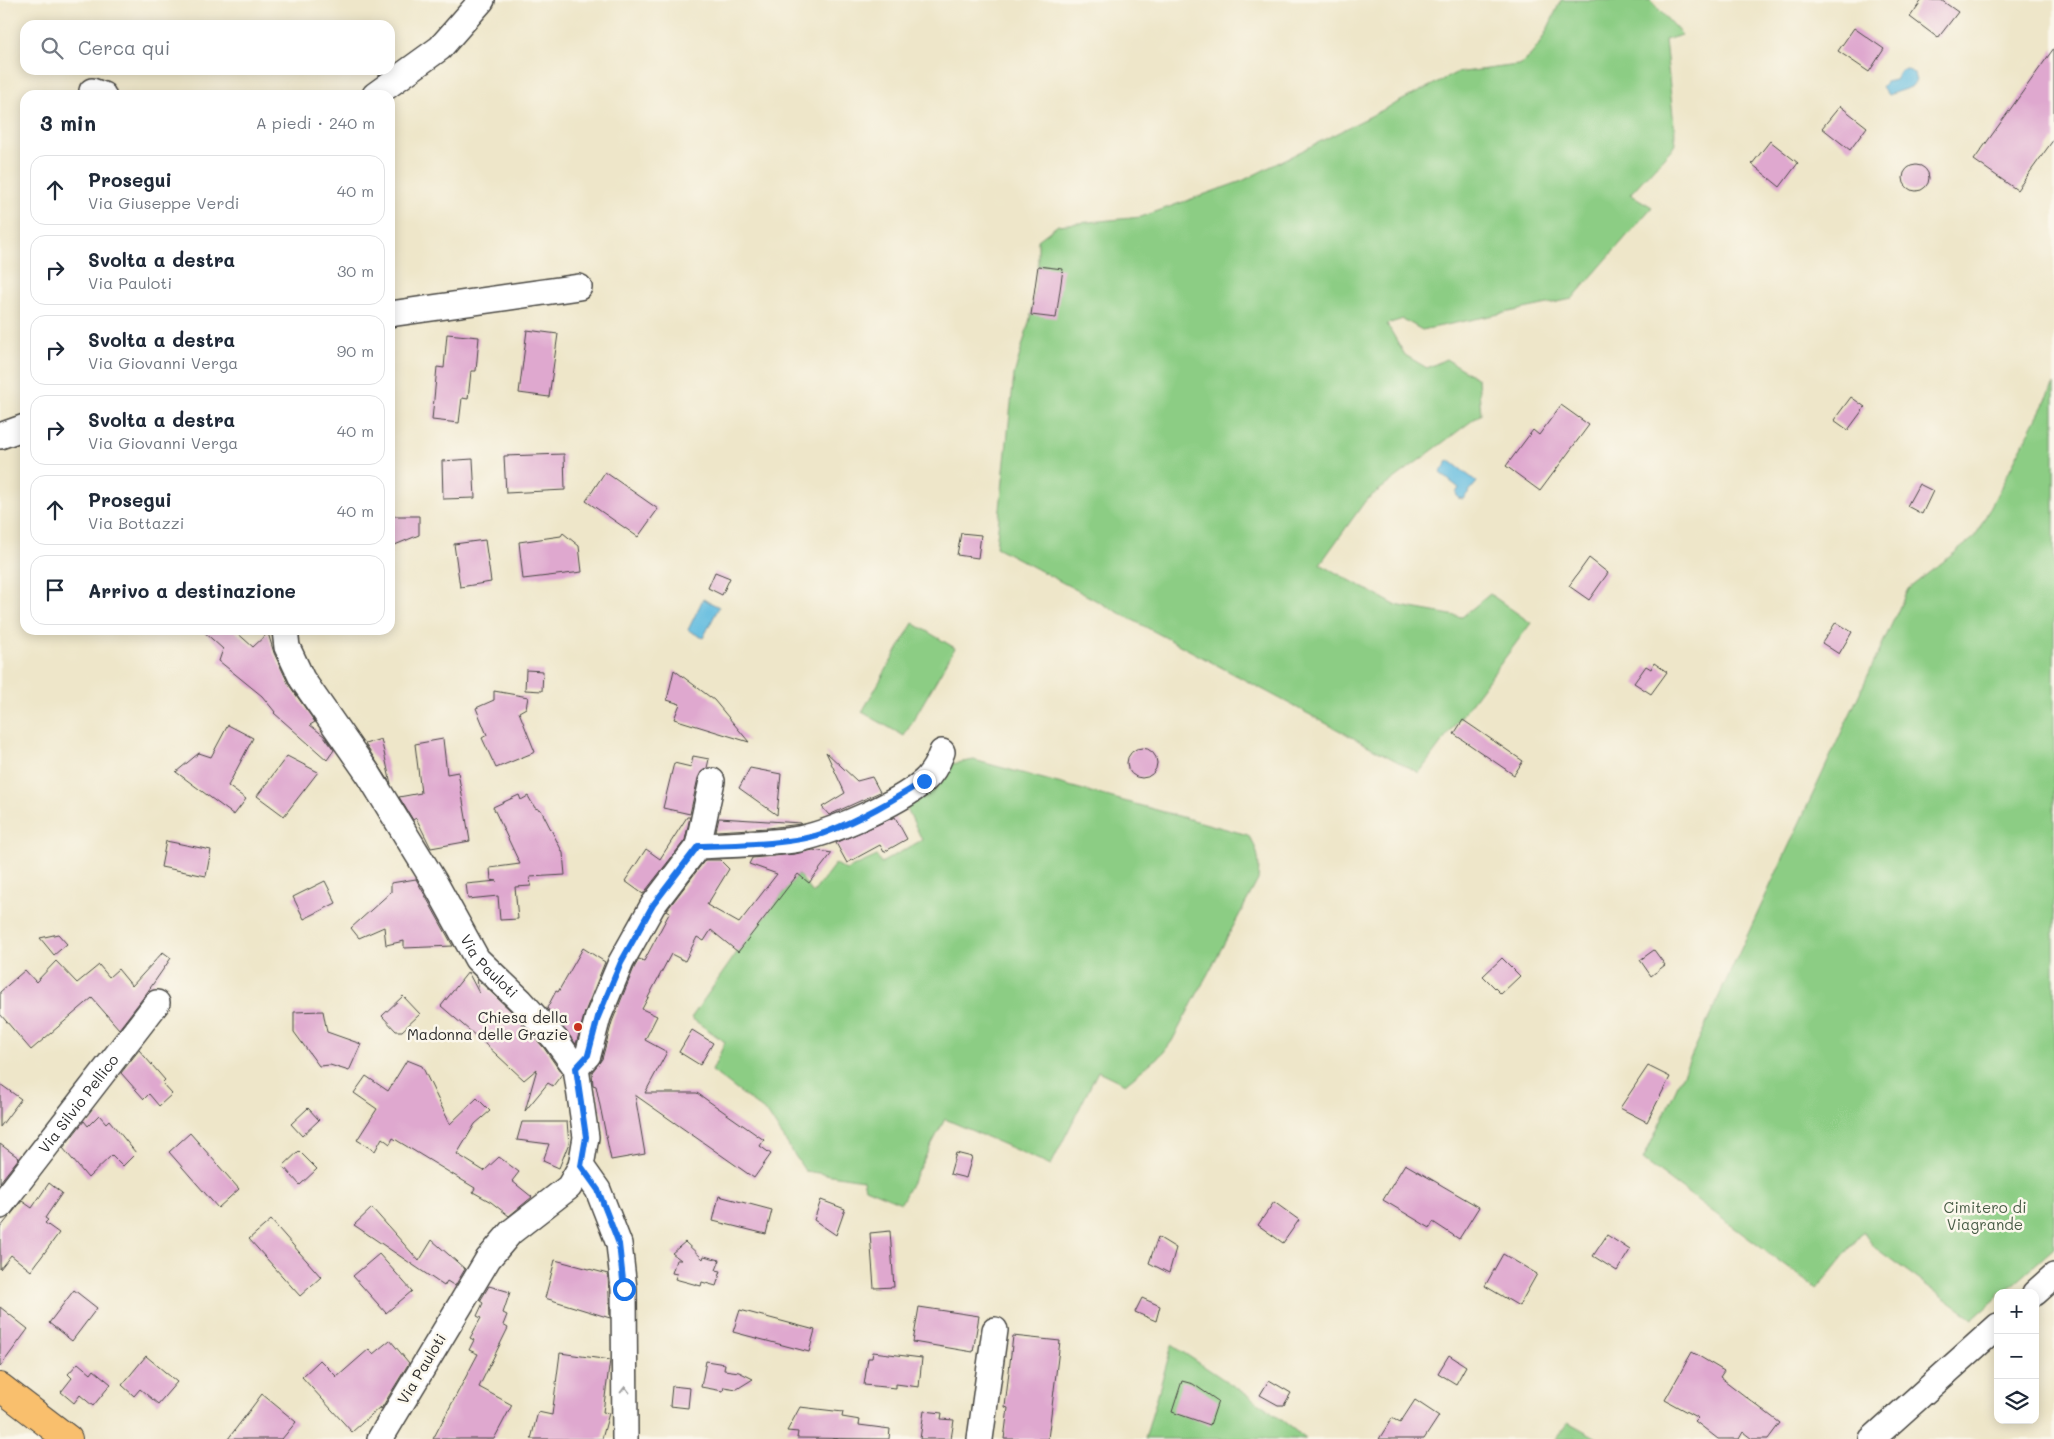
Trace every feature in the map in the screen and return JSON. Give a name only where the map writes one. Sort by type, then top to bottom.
[{"type":"main road","points":[[0,1387],[68,1439]]},
{"type":"street","points":[[382,90],[440,48],[482,0]]},
{"type":"street","points":[[395,313],[579,287]]},
{"type":"street","points":[[0,436],[20,429]]},
{"type":"street","name":"Via Pauloti","points":[[286,635],[287,647],[302,679],[369,775],[434,881],[477,960],[521,1001],[555,1039],[576,1068],[586,1137],[581,1166],[570,1187],[511,1232],[488,1259],[380,1439]]},
{"type":"street","points":[[698,846],[794,840],[826,833],[890,803],[924,781],[936,768],[942,752]]},
{"type":"street","points":[[576,1068],[588,1055],[598,1017],[621,962],[653,905],[698,846],[712,781]]},
{"type":"street","name":"Via Silvio Pellico","points":[[0,1206],[156,1003]]},
{"type":"street","points":[[581,1166],[598,1190],[619,1244],[624,1289],[625,1439]]},
{"type":"street","points":[[2039,1289],[2054,1276]]},
{"type":"street","points":[[980,1439],[995,1330]]},
{"type":"street","points":[[1872,1439],[1994,1330]]},
{"type":"green space","points":[[1561,0],[1650,0],[1682,35],[1665,40],[1676,144],[1630,194],[1652,207],[1572,299],[1422,330],[1403,319],[1387,324],[1405,355],[1427,368],[1446,359],[1478,379],[1481,414],[1366,500],[1320,564],[1395,605],[1462,617],[1490,594],[1531,623],[1419,773],[996,547],[1014,375],[1031,315],[1038,266],[1038,240],[1058,225],[1141,217],[1242,181],[1456,73],[1518,65],[1538,45],[1549,27]]},
{"type":"green space","name":"Cimitero di Viagrande","points":[[2054,384],[2054,1248],[2008,1289],[1994,1289],[1994,1301],[1973,1319],[1874,1247],[1863,1232],[1817,1289],[1643,1160],[1908,589],[1975,537]]},
{"type":"green space","points":[[913,623],[955,648],[904,736],[862,712]]},
{"type":"green space","points":[[974,760],[1248,835],[1258,856],[1258,880],[1172,1041],[1163,1053],[1125,1084],[1098,1071],[1051,1165],[945,1119],[901,1203],[865,1188],[863,1180],[805,1171],[768,1114],[712,1071],[725,1042],[691,1018],[738,951],[798,874],[813,893],[835,864],[846,870],[877,856],[881,863],[922,840],[906,806],[932,788],[951,764]]},
{"type":"green space","points":[[1172,1345],[1265,1407],[1306,1439],[1145,1439]]},
{"type":"green space","points":[[1568,1422],[1599,1439],[1556,1439]]},
{"type":"water","points":[[1908,69],[1914,74],[1916,81],[1911,87],[1888,95],[1882,87],[1886,82],[1895,80],[1901,70]]},
{"type":"water","points":[[1449,460],[1477,482],[1463,499],[1458,498],[1456,493],[1459,488],[1440,473]]},
{"type":"water","points":[[703,599],[719,607],[703,638],[688,630]]},
{"type":"building","points":[[1922,0],[1941,0],[1958,12],[1938,38],[1910,17]]},
{"type":"building","points":[[1854,28],[1884,49],[1869,72],[1838,51]]},
{"type":"building","points":[[2054,48],[2054,139],[2017,190],[1974,160]]},
{"type":"building","points":[[1840,106],[1867,127],[1850,150],[1822,128]]},
{"type":"building","points":[[1770,141],[1798,163],[1780,187],[1752,164]]},
{"type":"building","points":[[1916,165],[1925,169],[1929,178],[1925,187],[1916,191],[1907,187],[1903,178],[1907,169]]},
{"type":"building","points":[[1038,266],[1063,269],[1056,318],[1031,315]]},
{"type":"building","points":[[527,330],[558,334],[549,397],[519,393]]},
{"type":"building","points":[[447,334],[479,337],[476,371],[471,371],[468,399],[462,398],[459,423],[432,420],[437,367],[444,368]]},
{"type":"building","points":[[1851,397],[1865,407],[1848,430],[1834,420]]},
{"type":"building","points":[[1561,405],[1589,425],[1540,491],[1506,466],[1533,430],[1539,435]]},
{"type":"building","points":[[564,454],[565,490],[506,493],[504,456]]},
{"type":"building","points":[[473,459],[475,498],[443,499],[442,461]]},
{"type":"building","points":[[605,472],[658,509],[638,537],[586,501]]},
{"type":"building","points":[[1919,484],[1933,491],[1922,514],[1907,506]]},
{"type":"building","points":[[395,516],[419,516],[419,535],[395,545]]},
{"type":"building","points":[[563,533],[579,546],[582,572],[523,579],[519,542],[561,536]]},
{"type":"building","points":[[961,533],[981,535],[978,558],[957,555]]},
{"type":"building","points":[[485,540],[491,582],[460,587],[454,544]]},
{"type":"building","points":[[1589,558],[1608,573],[1589,600],[1569,586]]},
{"type":"building","points":[[715,572],[730,578],[722,595],[708,588]]},
{"type":"building","points":[[1836,622],[1852,632],[1839,654],[1822,643]]},
{"type":"building","points":[[208,635],[240,635],[253,647],[266,635],[269,635],[274,653],[289,685],[315,722],[310,725],[324,736],[334,750],[327,760],[274,713],[262,696],[219,661],[223,649]]},
{"type":"building","points":[[1654,663],[1667,672],[1651,694],[1634,683],[1646,666],[1651,669]]},
{"type":"building","points":[[526,670],[543,671],[542,691],[525,690]]},
{"type":"building","points":[[674,670],[714,700],[749,742],[674,719],[680,704],[667,700]]},
{"type":"building","points":[[494,691],[528,697],[526,708],[519,712],[535,752],[496,768],[482,738],[487,735],[476,708],[494,700]]},
{"type":"building","points":[[1463,720],[1523,761],[1514,775],[1454,734]]},
{"type":"building","points":[[228,725],[253,738],[228,786],[246,799],[234,815],[176,772],[199,753],[211,757]]},
{"type":"building","points":[[381,739],[391,784],[365,744]]},
{"type":"building","points":[[443,739],[447,774],[458,772],[470,841],[431,848],[416,818],[413,820],[399,797],[421,793],[415,744]]},
{"type":"building","points":[[1142,748],[1153,752],[1157,763],[1153,774],[1142,778],[1131,774],[1127,763],[1131,752]]},
{"type":"building","points":[[826,752],[857,781],[872,777],[880,792],[829,815],[822,807],[845,793]]},
{"type":"building","points":[[287,756],[318,772],[284,816],[257,796]]},
{"type":"building","points":[[693,756],[709,759],[707,768],[701,772],[698,778],[690,814],[663,808],[674,763],[691,767]]},
{"type":"building","points":[[750,768],[781,774],[777,815],[739,788]]},
{"type":"building","points":[[519,795],[521,800],[528,796],[535,808],[541,810],[563,853],[565,875],[530,877],[531,886],[515,887],[518,919],[500,920],[498,896],[468,899],[466,884],[497,881],[491,880],[490,868],[520,864],[493,807]]},
{"type":"building","points":[[687,817],[690,817],[685,840],[643,894],[625,881],[646,849],[660,859]]},
{"type":"building","points":[[895,817],[907,839],[884,852],[880,845],[847,863],[836,843]]},
{"type":"building","points":[[719,818],[801,823],[801,824],[716,831]]},
{"type":"building","points":[[166,841],[211,850],[206,876],[161,867]]},
{"type":"building","points":[[813,850],[832,853],[809,883],[798,874],[738,952],[711,930],[704,941],[697,937],[685,961],[671,954],[642,1009],[657,1016],[645,1040],[667,1052],[645,1093],[697,1093],[764,1140],[760,1146],[771,1154],[754,1178],[635,1095],[645,1154],[611,1160],[596,1086],[593,1085],[592,1072],[602,1059],[612,1022],[634,968],[639,959],[644,961],[670,912],[667,910],[705,860],[720,860],[729,869],[707,905],[739,923],[777,874],[749,864],[752,858],[795,854]]},
{"type":"building","points":[[416,879],[453,946],[404,948],[404,941],[386,945],[384,927],[359,938],[351,928],[391,892],[391,883]]},
{"type":"building","points":[[325,881],[336,903],[304,919],[293,897]]},
{"type":"building","points":[[58,934],[67,944],[54,955],[40,938]]},
{"type":"building","points":[[583,948],[605,962],[585,1012],[576,1044],[547,1008]]},
{"type":"building","points":[[1654,950],[1665,965],[1651,976],[1640,960]]},
{"type":"building","points":[[163,952],[171,958],[119,1029],[92,998],[31,1050],[0,1014],[0,992],[25,970],[36,982],[56,961],[77,983],[99,965],[109,977],[118,969],[132,986]]},
{"type":"building","points":[[1502,958],[1520,976],[1501,994],[1483,976]]},
{"type":"building","points":[[468,972],[479,993],[477,979],[511,1011],[544,1048],[562,1074],[553,1086],[548,1083],[525,1111],[537,1069],[524,1080],[441,1006]]},
{"type":"building","points":[[403,996],[420,1014],[402,1031],[396,1031],[382,1016]]},
{"type":"building","points":[[323,1011],[327,1032],[361,1044],[349,1071],[330,1065],[319,1066],[294,1032],[294,1012]]},
{"type":"building","points":[[692,1030],[713,1043],[700,1065],[679,1052]]},
{"type":"building","points":[[139,1050],[165,1080],[162,1083],[172,1094],[159,1106],[149,1094],[144,1099],[121,1073]]},
{"type":"building","points":[[407,1060],[422,1066],[450,1124],[477,1098],[490,1111],[475,1124],[457,1154],[484,1171],[499,1157],[519,1172],[512,1181],[532,1197],[509,1216],[491,1202],[473,1192],[475,1188],[393,1138],[390,1144],[382,1138],[375,1151],[357,1140],[377,1109],[354,1093],[366,1076],[388,1091]]},
{"type":"building","points":[[1648,1066],[1670,1077],[1647,1122],[1620,1108]]},
{"type":"building","points":[[0,1084],[21,1099],[0,1127]]},
{"type":"building","points":[[308,1108],[319,1120],[302,1136],[291,1124]]},
{"type":"building","points":[[99,1115],[106,1123],[109,1120],[136,1153],[123,1166],[112,1155],[88,1178],[63,1148],[84,1121],[88,1126]]},
{"type":"building","points":[[522,1122],[567,1122],[569,1143],[559,1168],[543,1161],[549,1144],[517,1140]]},
{"type":"building","points":[[190,1133],[239,1189],[218,1208],[169,1152]]},
{"type":"building","points":[[0,1144],[19,1158],[0,1182]]},
{"type":"building","points":[[299,1151],[317,1169],[300,1185],[283,1166]]},
{"type":"building","points":[[956,1153],[972,1157],[966,1178],[950,1174]]},
{"type":"building","points":[[1405,1164],[1479,1207],[1459,1239],[1433,1222],[1430,1228],[1383,1200]]},
{"type":"building","points":[[49,1183],[62,1193],[45,1218],[48,1220],[45,1223],[59,1233],[31,1271],[11,1255],[0,1269],[0,1228],[22,1201],[32,1208]]},
{"type":"building","points":[[719,1196],[772,1210],[766,1234],[713,1221]]},
{"type":"building","points":[[821,1200],[845,1209],[836,1235],[814,1220]]},
{"type":"building","points":[[1274,1202],[1299,1220],[1283,1243],[1258,1225]]},
{"type":"building","points":[[372,1208],[419,1261],[432,1240],[465,1269],[455,1286],[447,1281],[444,1286],[354,1225]]},
{"type":"building","points":[[271,1220],[321,1277],[300,1296],[249,1239]]},
{"type":"building","points":[[890,1231],[894,1287],[874,1288],[870,1233]]},
{"type":"building","points":[[1607,1235],[1630,1250],[1617,1271],[1593,1256]]},
{"type":"building","points":[[1158,1237],[1176,1248],[1169,1273],[1149,1263]]},
{"type":"building","points":[[685,1242],[703,1259],[704,1256],[720,1260],[716,1270],[721,1271],[716,1286],[702,1282],[701,1286],[675,1279],[677,1274],[672,1273],[676,1260],[681,1260],[672,1253]]},
{"type":"building","points":[[379,1254],[412,1291],[386,1313],[353,1276]]},
{"type":"building","points":[[1503,1254],[1537,1274],[1519,1306],[1485,1286]]},
{"type":"building","points":[[555,1260],[608,1274],[610,1318],[545,1298]]},
{"type":"building","points":[[489,1286],[510,1292],[503,1313],[507,1315],[503,1325],[508,1328],[479,1387],[512,1405],[494,1439],[433,1439],[478,1354],[469,1350],[474,1340],[470,1338],[481,1318],[477,1316],[483,1303],[480,1301]]},
{"type":"building","points":[[74,1290],[97,1308],[72,1341],[49,1323]]},
{"type":"building","points":[[1142,1298],[1160,1306],[1156,1321],[1135,1312]]},
{"type":"building","points":[[0,1307],[28,1329],[0,1367]]},
{"type":"building","points":[[919,1307],[979,1316],[973,1352],[913,1342]]},
{"type":"building","points":[[740,1310],[815,1330],[809,1352],[733,1332]]},
{"type":"building","points":[[1013,1336],[1060,1341],[1048,1439],[1004,1439],[1008,1408],[1005,1407]]},
{"type":"building","points":[[390,1340],[409,1363],[381,1409],[380,1407],[352,1432],[302,1377],[320,1360],[337,1377],[369,1349],[373,1354]]},
{"type":"building","points":[[873,1352],[922,1358],[919,1387],[896,1384],[896,1388],[864,1385],[868,1358],[872,1358]]},
{"type":"building","points":[[1692,1352],[1724,1371],[1720,1377],[1780,1423],[1768,1439],[1752,1439],[1743,1432],[1739,1439],[1718,1439],[1695,1421],[1698,1418],[1665,1400]]},
{"type":"building","points":[[560,1353],[610,1360],[603,1412],[609,1413],[602,1439],[531,1439],[538,1412],[552,1415]]},
{"type":"building","points":[[1449,1355],[1466,1366],[1456,1384],[1438,1373]]},
{"type":"building","points":[[146,1356],[177,1382],[158,1404],[140,1389],[134,1396],[122,1385]]},
{"type":"building","points":[[706,1361],[725,1364],[724,1370],[739,1372],[753,1379],[737,1389],[724,1387],[723,1391],[701,1387]]},
{"type":"building","points":[[78,1363],[91,1374],[94,1370],[111,1384],[93,1406],[80,1395],[74,1403],[61,1392],[72,1378],[68,1374]]},
{"type":"building","points":[[1269,1380],[1291,1393],[1284,1405],[1278,1405],[1260,1395]]},
{"type":"building","points":[[1182,1381],[1193,1384],[1218,1401],[1210,1425],[1172,1412]]},
{"type":"building","points":[[672,1386],[690,1388],[688,1408],[670,1406]]},
{"type":"building","points":[[262,1394],[296,1422],[282,1439],[228,1439]]},
{"type":"building","points":[[1415,1400],[1439,1416],[1424,1439],[1379,1439],[1392,1418],[1400,1423]]},
{"type":"building","points":[[800,1407],[843,1412],[842,1417],[860,1420],[859,1425],[890,1429],[889,1439],[797,1438],[798,1432],[787,1431]]},
{"type":"building","points":[[924,1411],[942,1413],[941,1419],[954,1420],[951,1439],[920,1439]]},
{"type":"place","name":"Chiesa della Madonna delle Grazie","points":[[578,1027]]},
{"type":"route","points":[[624,1289],[619,1244],[598,1190],[581,1166],[586,1137],[576,1068],[588,1055],[598,1017],[621,962],[653,905],[698,846],[794,840],[826,833],[890,803],[924,781]]}]
